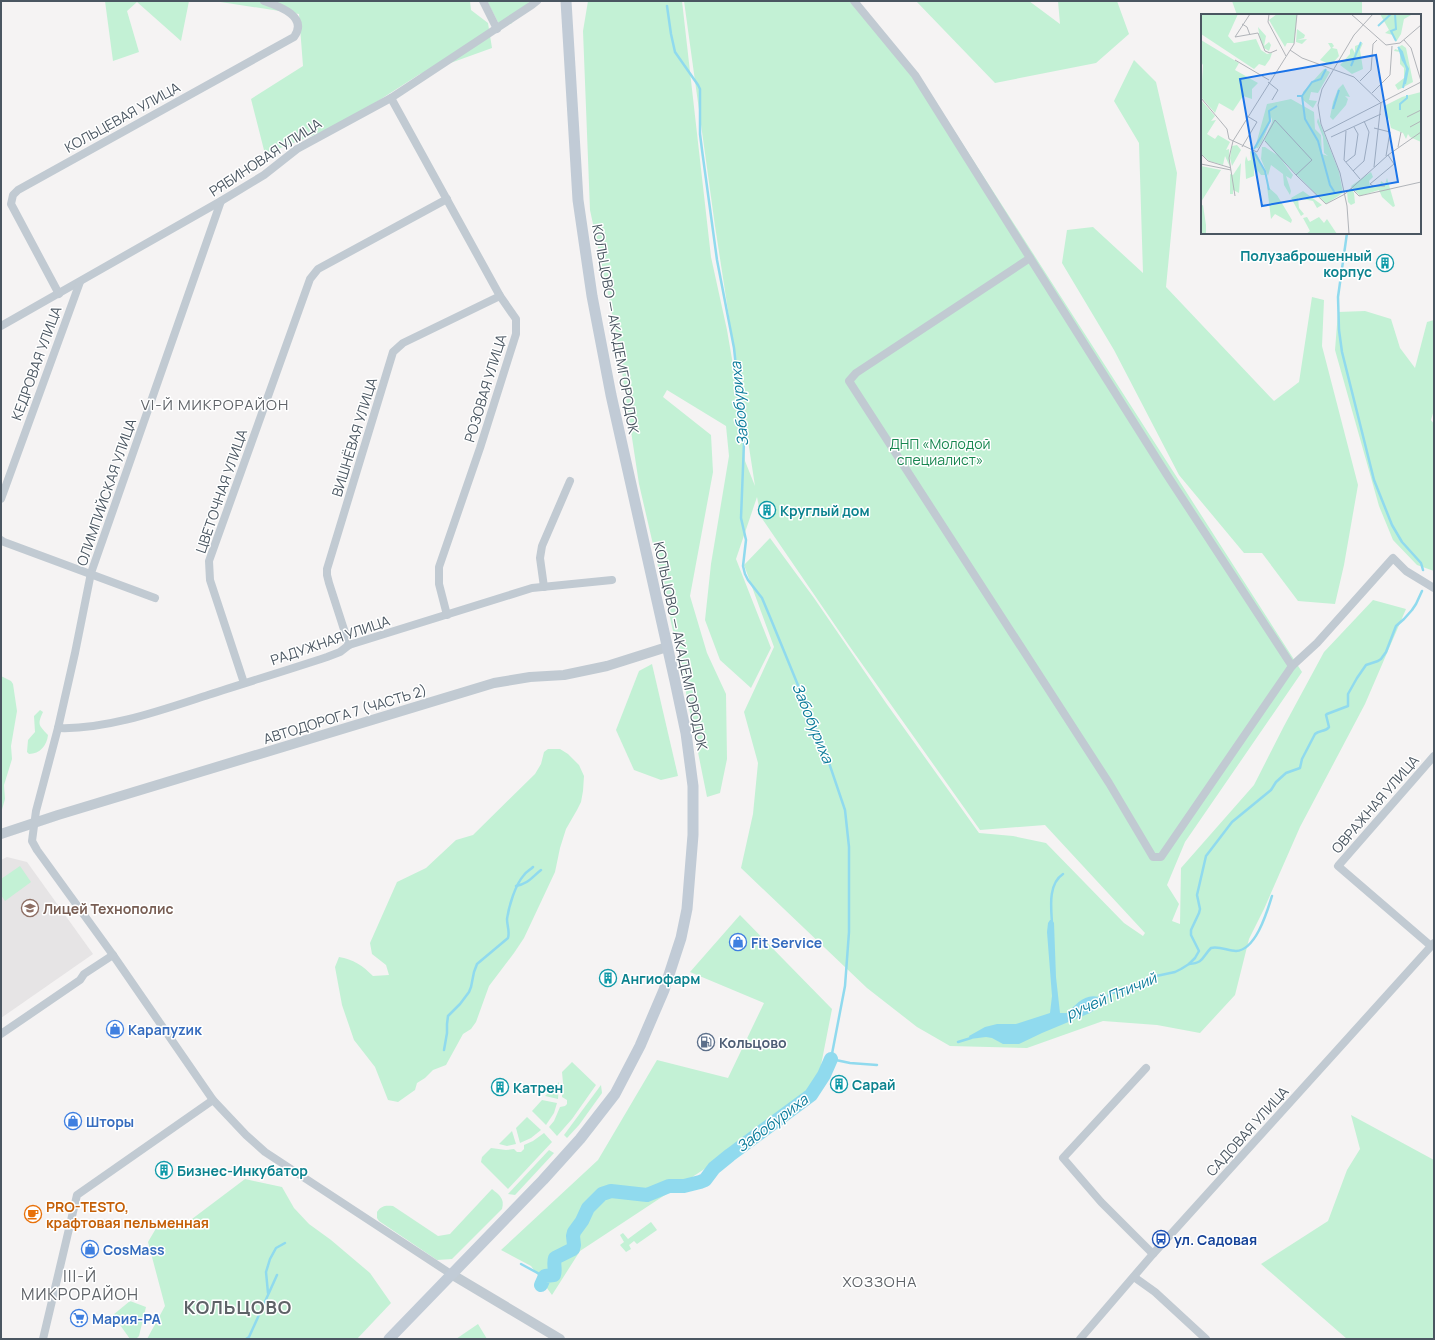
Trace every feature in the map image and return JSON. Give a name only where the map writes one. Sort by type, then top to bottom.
[{"type":"main road","name":"КОЛЬЦОВО — АКАДЕМГОРОДОК","points":[[389,1339],[543,1180],[580,1139],[614,1094],[640,1046],[664,990],[681,938],[687,909],[693,835],[693,786],[686,733],[611,395],[591,289],[578,200],[566,1]]},
{"type":"street","name":"КОЛЬЦЕВАЯ УЛИЦА","points":[[59,294],[11,204],[13,195],[18,190],[294,37],[296,34],[297,24],[293,15],[287,10],[264,1]]},
{"type":"street","points":[[483,1],[497,29]]},
{"type":"street","name":"РЯБИНОВАЯ УЛИЦА","points":[[1,326],[221,201],[264,175],[297,149],[391,98],[537,1]]},
{"type":"street","points":[[854,1],[915,76],[1167,475],[1292,666]]},
{"type":"street","name":"РОЗОВАЯ УЛИЦА","points":[[391,98],[500,296],[516,319],[516,334],[480,448],[439,567],[439,584],[447,615]]},
{"type":"street","name":"ЦВЕТОЧНАЯ УЛИЦА","points":[[244,683],[210,580],[209,561],[310,279],[318,269],[447,199]]},
{"type":"street","name":"ОЛИМПИЙСКАЯ УЛИЦА","points":[[221,201],[91,573],[58,728],[36,811],[32,841],[213,1100],[246,1135],[265,1152],[451,1274]]},
{"type":"street","points":[[1030,258],[856,374],[849,381],[1108,783],[1153,857],[1161,857],[1292,666],[1317,643],[1393,558],[1406,572],[1434,588]]},
{"type":"street","name":"КЕДРОВАЯ УЛИЦА","points":[[1,499],[80,282]]},
{"type":"street","name":"ВИШНЁВАЯ УЛИЦА","points":[[350,645],[327,575],[393,352],[404,343],[500,296]]},
{"type":"street","points":[[544,587],[540,558],[542,546],[570,481]]},
{"type":"street","points":[[1,540],[155,598]]},
{"type":"street","name":"РАДУЖНАЯ УЛИЦА","points":[[58,728],[75,729],[159,711],[327,657],[340,652],[350,645],[532,588],[612,580]]},
{"type":"street","name":"АВТОДОРОГА 7 (ЧАСТЬ 2)","points":[[1,834],[58,815],[494,683],[530,677],[571,674],[607,666],[667,647]]},
{"type":"street","name":"ОВРАЖНАЯ УЛИЦА","points":[[1433,944],[1338,866],[1434,756]]},
{"type":"street","name":"САДОВАЯ УЛИЦА","points":[[1080,1339],[1154,1254],[1433,944]]},
{"type":"street","points":[[1,1034],[80,980],[84,974],[113,955]]},
{"type":"street","points":[[1146,1068],[1063,1158],[1101,1202],[1154,1254]]},
{"type":"street","points":[[43,1339],[77,1195],[213,1100]]},
{"type":"street","points":[[451,1274],[560,1339]]},
{"type":"street","points":[[1134,1277],[1154,1292],[1206,1339]]},
{"type":"shaded area","name":"Лицей Технополис","points":[[7,857],[27,862],[93,954],[1,1018],[1,860]]},
{"type":"green space","points":[[105,1],[189,1],[181,41],[137,2],[127,11],[139,52],[113,61]]},
{"type":"green space","points":[[214,1],[470,1],[471,10],[488,23],[492,48],[420,74],[342,124],[265,154],[251,99],[303,66],[299,14]]},
{"type":"green space","points":[[487,1],[530,1],[511,24],[499,24]]},
{"type":"green space","name":"ДНП «Молодой специалист»","points":[[588,1],[682,1],[711,257],[727,330],[742,417],[745,461],[755,486],[715,226],[684,1],[858,1],[921,79],[1302,672],[1185,842],[1167,885],[1179,904],[1172,921],[1180,924],[1181,868],[1254,785],[1324,652],[1373,600],[1406,609],[1365,704],[1300,827],[1264,909],[1249,939],[1235,995],[1200,1033],[1157,1025],[1103,1021],[1027,1048],[950,1046],[917,1027],[867,988],[741,868],[753,814],[758,763],[744,712],[774,647],[744,565],[770,538],[814,598],[886,703],[979,833],[1013,836],[1046,843],[1124,923],[1143,936],[1145,933],[1045,825],[980,830],[850,647],[761,517],[757,497],[736,559],[771,648],[751,688],[720,660],[705,620],[711,564],[729,456],[726,426],[667,390],[663,397],[711,435],[713,472],[690,596],[707,653],[726,694],[727,759],[720,793],[707,797],[677,648],[639,484],[616,332],[590,210],[583,31]]},
{"type":"green space","points":[[916,1],[1029,1],[1060,24],[1058,1],[1117,1],[1129,34],[1096,63],[995,83]]},
{"type":"green space","points":[[1232,1],[1362,1],[1362,14],[1237,14]]},
{"type":"green space","points":[[1134,60],[1156,82],[1177,173],[1166,287],[1274,401],[1299,382],[1312,297],[1324,300],[1322,346],[1358,485],[1344,565],[1335,604],[1298,601],[1262,553],[1244,553],[1179,475],[1114,350],[1062,263],[1067,230],[1093,227],[1143,273],[1139,143],[1114,101]]},
{"type":"green space","points":[[1365,311],[1391,319],[1400,348],[1415,368],[1427,322],[1434,320],[1434,410],[1431,420],[1434,424],[1434,571],[1417,565],[1393,540],[1379,506],[1335,350],[1338,312]]},
{"type":"green space","points":[[652,664],[678,776],[661,780],[634,770],[616,730],[639,671]]},
{"type":"green space","points":[[1,676],[11,681],[13,684],[17,711],[11,746],[12,759],[4,785],[5,799],[1,813]]},
{"type":"green space","points":[[40,710],[43,712],[40,725],[48,735],[47,739],[40,751],[29,754],[27,752],[28,740],[35,732],[34,716]]},
{"type":"green space","points":[[548,749],[560,749],[568,754],[579,765],[584,776],[581,802],[566,829],[555,872],[524,938],[489,986],[476,1022],[471,1029],[463,1034],[446,1065],[433,1070],[417,1083],[415,1090],[398,1102],[388,1100],[375,1067],[354,1040],[342,1005],[335,967],[339,957],[349,959],[358,964],[373,976],[389,975],[386,965],[372,954],[370,943],[397,882],[426,868],[456,840],[473,835],[535,774],[541,764],[544,752]]},
{"type":"green space","points":[[20,866],[31,882],[5,901],[1,895],[1,879]]},
{"type":"green space","points":[[740,915],[832,1009],[815,1096],[580,1251],[552,1295],[531,1266],[501,1250],[598,1160],[657,1060],[728,1078],[764,1003],[690,972]]},
{"type":"green space","points":[[572,1062],[596,1085],[572,1119],[557,1136],[549,1127],[554,1121],[560,1107],[567,1104],[567,1100],[562,1097],[562,1072]]},
{"type":"green space","points":[[559,1082],[558,1099],[545,1096]]},
{"type":"green space","points":[[601,1085],[602,1093],[579,1125],[567,1138],[564,1135]]},
{"type":"green space","points":[[542,1100],[557,1103],[554,1113],[546,1125],[532,1111]]},
{"type":"green space","points":[[1351,1115],[1434,1160],[1434,1339],[1347,1339],[1261,1264],[1328,1221],[1347,1170],[1360,1149]]},
{"type":"green space","points":[[527,1117],[541,1130],[531,1138],[520,1143],[516,1128]]},
{"type":"green space","points":[[512,1131],[516,1144],[507,1146],[499,1144]]},
{"type":"green space","points":[[544,1133],[552,1142],[508,1189],[481,1162],[482,1157],[491,1148],[506,1150],[514,1149],[517,1152],[521,1152],[524,1149],[524,1145],[533,1141]]},
{"type":"green space","points":[[549,1150],[554,1153],[515,1195],[508,1194]]},
{"type":"green space","points":[[245,1179],[282,1187],[294,1208],[309,1224],[331,1240],[370,1273],[391,1303],[357,1339],[147,1339],[165,1306],[148,1242],[158,1225],[188,1222]]},
{"type":"green space","points":[[492,1189],[502,1199],[502,1209],[452,1259],[437,1260],[379,1221],[377,1218],[377,1212],[380,1208],[385,1206],[393,1206],[438,1236],[450,1234]]},
{"type":"green space","points":[[651,1222],[657,1230],[637,1244],[634,1241],[629,1245],[631,1249],[626,1252],[620,1245],[624,1242],[620,1235],[623,1233],[628,1239]]},
{"type":"green space","points":[[130,1301],[146,1307],[139,1336],[136,1339],[130,1339],[113,1315]]},
{"type":"green space","points":[[478,1324],[487,1339],[456,1339]]},
{"type":"water","points":[[1050,920],[1054,923],[1056,977],[1060,1013],[1067,1013],[1081,1000],[1094,996],[1099,997],[1099,1007],[1090,1013],[1019,1044],[1003,1044],[992,1038],[986,1037],[970,1039],[969,1036],[985,1027],[997,1024],[1016,1024],[1050,1013],[1052,996],[1047,932],[1048,923]]},
{"type":"waterway","name":"Забобуриха","points":[[667,6],[675,52],[700,89],[700,134],[717,260],[734,348],[744,442],[741,518],[746,540],[743,566],[748,580],[762,598],[770,617],[825,751],[845,810],[849,847],[849,932],[845,986],[831,1059],[850,1063],[877,1065]]},
{"type":"waterway","points":[[1347,234],[1338,297],[1339,330],[1342,352],[1374,480],[1392,525],[1402,542],[1421,563],[1423,570]]},
{"type":"waterway","name":"ручей Птичий","points":[[1097,1003],[1112,993],[1132,991],[1147,978],[1175,972],[1189,964],[1195,958],[1199,951],[1191,935],[1191,930],[1200,909],[1197,895],[1206,856],[1232,822],[1271,790],[1276,782],[1286,773],[1300,768],[1302,759],[1315,734],[1326,730],[1329,727],[1326,715],[1348,706],[1348,694],[1357,678],[1366,665],[1381,659],[1386,652],[1396,626],[1412,610],[1422,591]]},
{"type":"waterway","points":[[444,1050],[448,1016],[469,992],[477,964],[508,938],[509,933],[507,919],[513,896],[521,879],[533,867]]},
{"type":"waterway","points":[[516,886],[527,882],[541,870]]},
{"type":"waterway","points":[[1052,923],[1051,903],[1053,890],[1058,878],[1063,874]]},
{"type":"waterway","points":[[1189,964],[1200,961],[1211,948],[1236,951],[1243,949],[1255,937],[1260,929],[1272,896]]},
{"type":"waterway","name":"ручей Птичий","points":[[958,1042],[971,1038]]},
{"type":"waterway","name":"Забобуриха","points":[[541,1285],[545,1276],[554,1275],[555,1258],[573,1249],[574,1232],[582,1221],[588,1208],[602,1194],[611,1191],[647,1195],[669,1186],[684,1186],[705,1180],[714,1168],[730,1155],[811,1095],[824,1075],[831,1059]]},
{"type":"waterway","points":[[268,1293],[266,1272],[270,1259],[276,1248],[285,1243]]},
{"type":"waterway","points":[[521,1264],[545,1277]]},
{"type":"waterway","name":"Забобуриха","points":[[246,1339],[249,1337],[277,1275]]},
{"type":"place","name":"Полузаброшенный корпус","points":[[1385,263]]},
{"type":"place","name":"Круглый дом","points":[[767,510]]},
{"type":"place","name":"Лицей Технополис","points":[[30,908]]},
{"type":"place","name":"Fit Service","points":[[738,942]]},
{"type":"place","name":"Ангиофарм","points":[[608,978]]},
{"type":"place","name":"Карапуzик","points":[[115,1029]]},
{"type":"place","name":"Кольцово","points":[[706,1042]]},
{"type":"place","name":"Сарай","points":[[839,1084]]},
{"type":"place","name":"Катрен","points":[[500,1087]]},
{"type":"place","name":"Шторы","points":[[73,1121]]},
{"type":"place","name":"Бизнес-Инкубатор","points":[[164,1170]]},
{"type":"place","name":"PRO-TESTO, крафтовая пельменная","points":[[33,1214]]},
{"type":"place","name":"ул. Садовая","points":[[1161,1239]]},
{"type":"place","name":"CosMass","points":[[90,1249]]},
{"type":"place","name":"Мария-РА","points":[[79,1318]]},
{"type":"district","name":"VI-Й МИКРОРАЙОН","points":[[215,404]]},
{"type":"district","name":"ХОЗЗОНА","points":[[880,1281]]},
{"type":"district","name":"III-Й МИКРОРАЙОН","points":[[80,1285]]},
{"type":"district","name":"КОЛЬЦОВО","points":[[238,1307]]}]
